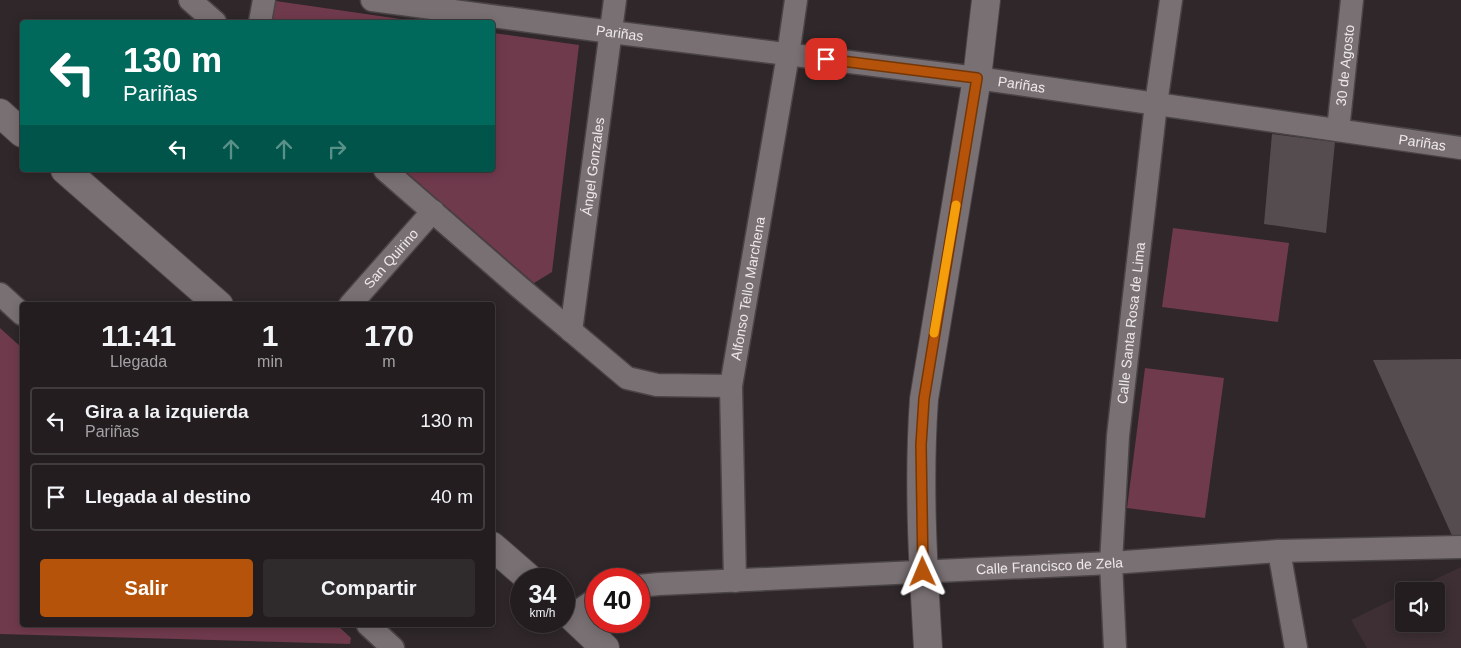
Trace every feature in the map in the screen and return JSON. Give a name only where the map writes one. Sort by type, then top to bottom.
[{"type":"street","points":[[190,0],[214,20]]},
{"type":"street","points":[[260,20],[264,0]]},
{"type":"street","name":"Pariñas","points":[[372,0],[439,5],[611,32],[977,78],[1461,148]]},
{"type":"street","name":"Ángel Gonzales","points":[[571,332],[615,0]]},
{"type":"street","name":"Alfonso Tello Marchena","points":[[735,581],[731,386],[796,0]]},
{"type":"street","points":[[928,648],[923,572],[921,445],[924,399],[977,78],[986,0]]},
{"type":"street","name":"Calle Santa Rosa de Lima","points":[[1115,648],[1112,563],[1118,436],[1156,104],[1171,0]]},
{"type":"street","name":"30 de Agosto","points":[[1338,130],[1352,0]]},
{"type":"street","points":[[0,113],[20,131]]},
{"type":"street","points":[[67,172],[216,302]]},
{"type":"street","points":[[387,172],[571,332],[627,378],[657,385],[731,386]]},
{"type":"street","name":"San Quirino","points":[[353,302],[433,211]]},
{"type":"street","points":[[0,294],[20,312]]},
{"type":"street","name":"Calle Francisco de Zela","points":[[650,585],[1112,563],[1279,551],[1461,547]]},
{"type":"street","points":[[495,549],[517,568]]},
{"type":"street","points":[[1279,551],[1296,648]]},
{"type":"street","points":[[575,619],[605,648]]},
{"type":"street","points":[[370,627],[393,648]]},
{"type":"shaded area","points":[[269,0],[407,20],[265,20]]},
{"type":"shaded area","points":[[495,33],[579,45],[552,272],[534,283],[406,172],[495,172]]},
{"type":"shaded area","points":[[1173,228],[1289,243],[1278,322],[1162,307]]},
{"type":"shaded area","points":[[0,328],[20,346],[20,627],[339,627],[351,638],[350,644],[0,634]]},
{"type":"shaded area","points":[[1145,368],[1224,378],[1205,518],[1127,508]]},
{"type":"shaded area","points":[[1461,567],[1461,648],[1367,648],[1351,620],[1395,598],[1395,632],[1445,632],[1445,582],[1429,582]]},
{"type":"building","points":[[1272,134],[1335,142],[1326,233],[1264,224]]},
{"type":"building","points":[[1461,359],[1461,536],[1454,540],[1373,360]]},
{"type":"slow traffic","points":[[934,333],[956,205]]},
{"type":"route","points":[[826,59],[977,78],[924,399],[921,445],[923,572]]}]
